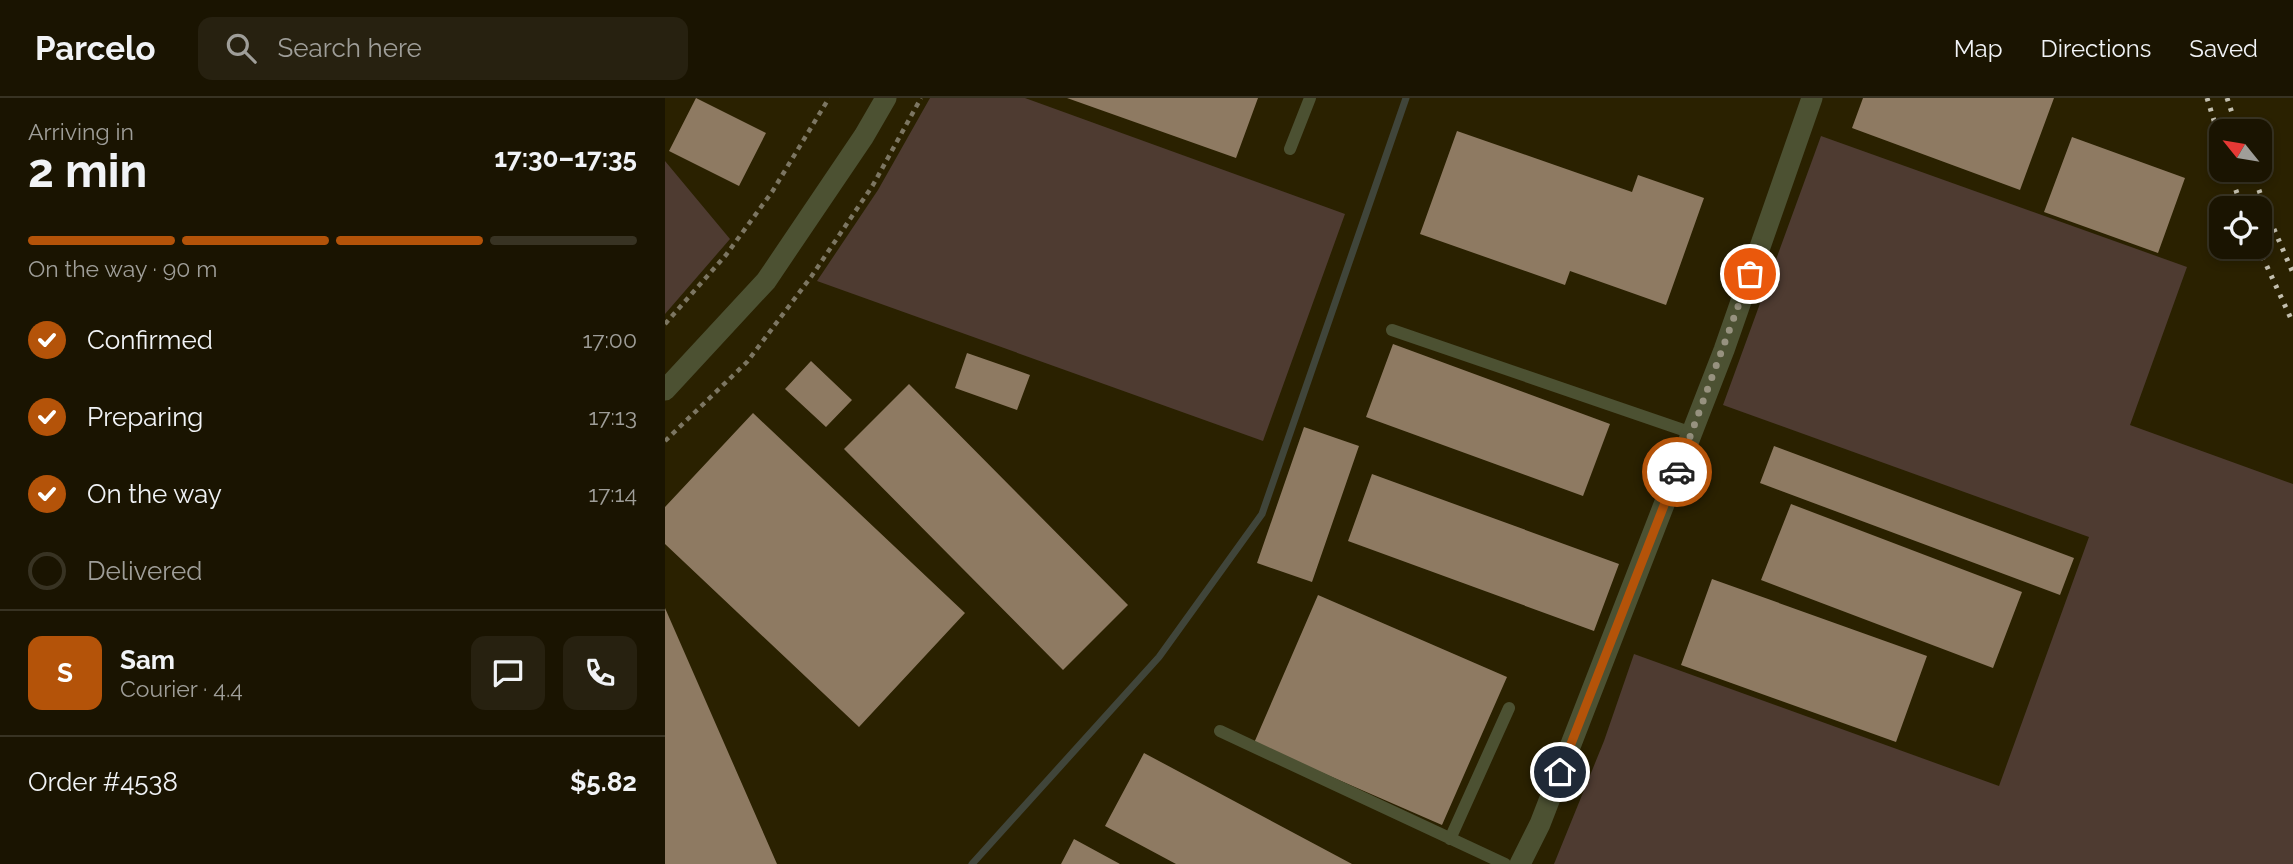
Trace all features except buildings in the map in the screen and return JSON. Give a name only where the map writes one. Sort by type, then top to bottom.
[{"type":"street","points":[[665,390],[766,281],[864,136],[886,98]]},
{"type":"street","points":[[1520,864],[1540,824],[1724,350],[1812,98]]},
{"type":"lane","points":[[1290,149],[1310,98]]},
{"type":"lane","points":[[1392,330],[1692,433]]},
{"type":"lane","points":[[1450,839],[1509,708]]},
{"type":"lane","points":[[1220,731],[1505,864]]},
{"type":"path","points":[[665,324],[726,255],[772,192],[829,98]]},
{"type":"path","points":[[665,441],[747,362],[811,276],[873,185],[921,98]]},
{"type":"shaded area","points":[[665,98],[2293,98],[2293,864],[665,864]]},
{"type":"shaded area","points":[[930,98],[1025,98],[1345,214],[1263,441],[817,281],[878,190]]},
{"type":"shaded area","points":[[1821,136],[2187,267],[2130,425],[2293,484],[2293,864],[1554,864],[1604,741],[1634,654],[1999,786],[2089,537],[1723,405]]},
{"type":"shaded area","points":[[665,161],[730,239],[665,314]]},
{"type":"waterway","points":[[972,864],[1159,657],[1262,514],[1406,98]]},
{"type":"railway","points":[[2207,98],[2214,119]]},
{"type":"railway","points":[[2227,98],[2234,119]]},
{"type":"railway","points":[[2233,182],[2238,196]]},
{"type":"railway","points":[[2256,182],[2293,273]]},
{"type":"railway","points":[[2264,259],[2293,323]]},
{"type":"way so far","points":[[1677,472],[1750,274]]},
{"type":"route","points":[[1560,772],[1677,472]]}]
